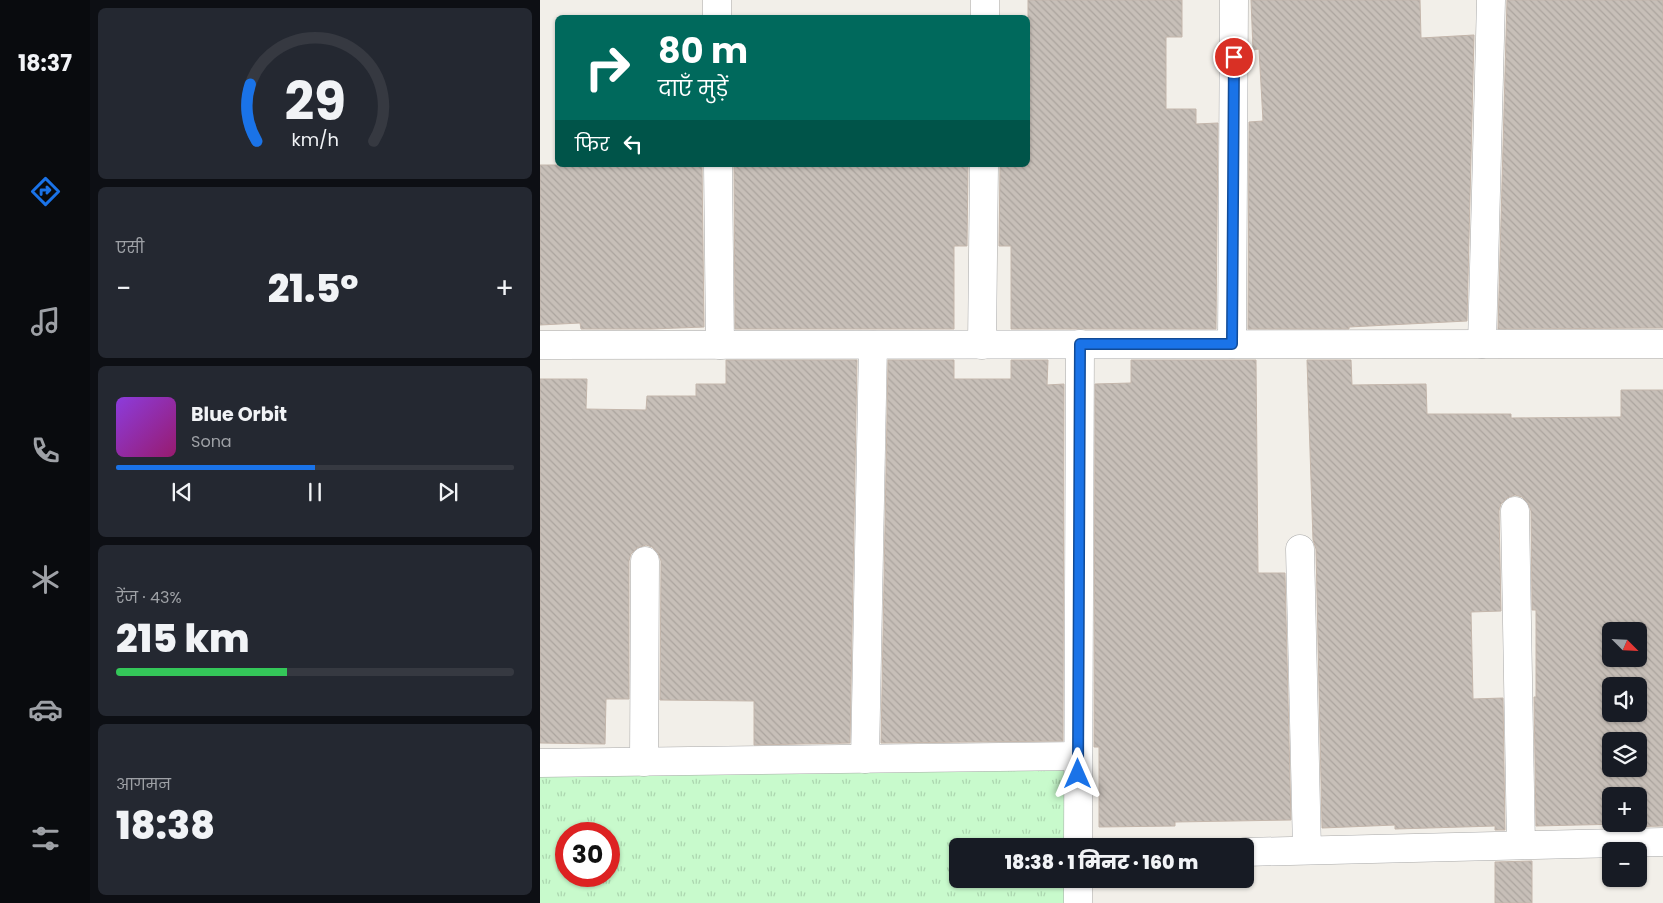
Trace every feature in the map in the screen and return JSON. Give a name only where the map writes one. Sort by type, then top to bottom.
[{"type":"street","points":[[717,0],[717,15]]},
{"type":"street","points":[[985,0],[985,15]]},
{"type":"street","points":[[1232,344],[1234,0]]},
{"type":"street","points":[[1482,344],[1491,0]]},
{"type":"street","points":[[718,167],[720,345]]},
{"type":"street","points":[[982,345],[984,167]]},
{"type":"street","points":[[1078,838],[1080,344]]},
{"type":"street","points":[[540,345],[1663,344]]},
{"type":"street","points":[[865,759],[873,345]]},
{"type":"street","points":[[1515,511],[1521,845]]},
{"type":"street","points":[[1300,549],[1307,850]]},
{"type":"street","points":[[644,762],[645,561]]},
{"type":"street","points":[[540,763],[1078,756]]},
{"type":"street","points":[[1254,852],[1663,842]]},
{"type":"street","points":[[1078,888],[1078,903]]},
{"type":"green space","points":[[1078,756],[1078,838],[949,838],[949,888],[1078,888],[1078,903],[540,903],[540,763]]},
{"type":"building","points":[[1028,0],[1182,0],[1182,37],[1166,37],[1166,109],[1196,109],[1196,124],[1218,123],[1216,329],[1011,329],[1011,246],[999,246],[1000,167],[1030,167],[1030,15],[1028,15]]},
{"type":"building","points":[[1251,0],[1420,0],[1421,38],[1474,35],[1467,321],[1349,327],[1349,329],[1248,329],[1249,122],[1263,121],[1259,49],[1253,50]]},
{"type":"building","points":[[1507,0],[1663,0],[1663,328],[1498,329]]},
{"type":"building","points":[[540,165],[555,165],[555,167],[702,167],[704,327],[581,329],[580,323],[540,325]]},
{"type":"building","points":[[734,167],[968,167],[967,246],[954,246],[954,329],[735,329]]},
{"type":"building","points":[[726,360],[857,360],[850,743],[754,745],[754,701],[660,700],[661,561],[658,553],[652,547],[646,545],[637,548],[631,554],[629,561],[629,699],[606,699],[605,744],[540,743],[540,379],[587,379],[586,409],[646,410],[647,396],[696,396],[696,384],[726,384]]},
{"type":"building","points":[[888,360],[954,360],[954,379],[1011,379],[1011,360],[1048,360],[1047,385],[1064,384],[1063,741],[881,743]]},
{"type":"building","points":[[1131,360],[1256,360],[1258,573],[1285,573],[1291,820],[1175,822],[1175,826],[1099,827],[1099,747],[1094,747],[1095,384],[1131,383]]},
{"type":"building","points":[[1307,360],[1351,360],[1352,385],[1426,384],[1427,414],[1511,414],[1511,418],[1621,417],[1621,390],[1663,390],[1663,826],[1647,826],[1647,787],[1602,787],[1602,824],[1536,826],[1534,697],[1536,697],[1536,610],[1532,610],[1531,511],[1528,503],[1522,497],[1515,495],[1507,498],[1501,504],[1499,511],[1501,611],[1471,612],[1473,699],[1503,698],[1505,830],[1495,830],[1495,826],[1395,829],[1395,825],[1322,828],[1316,549],[1313,540]]},
{"type":"building","points":[[1532,861],[1532,903],[1495,903],[1495,862]]},
{"type":"route","points":[[1078,774],[1080,344],[1232,344],[1234,57]]}]
